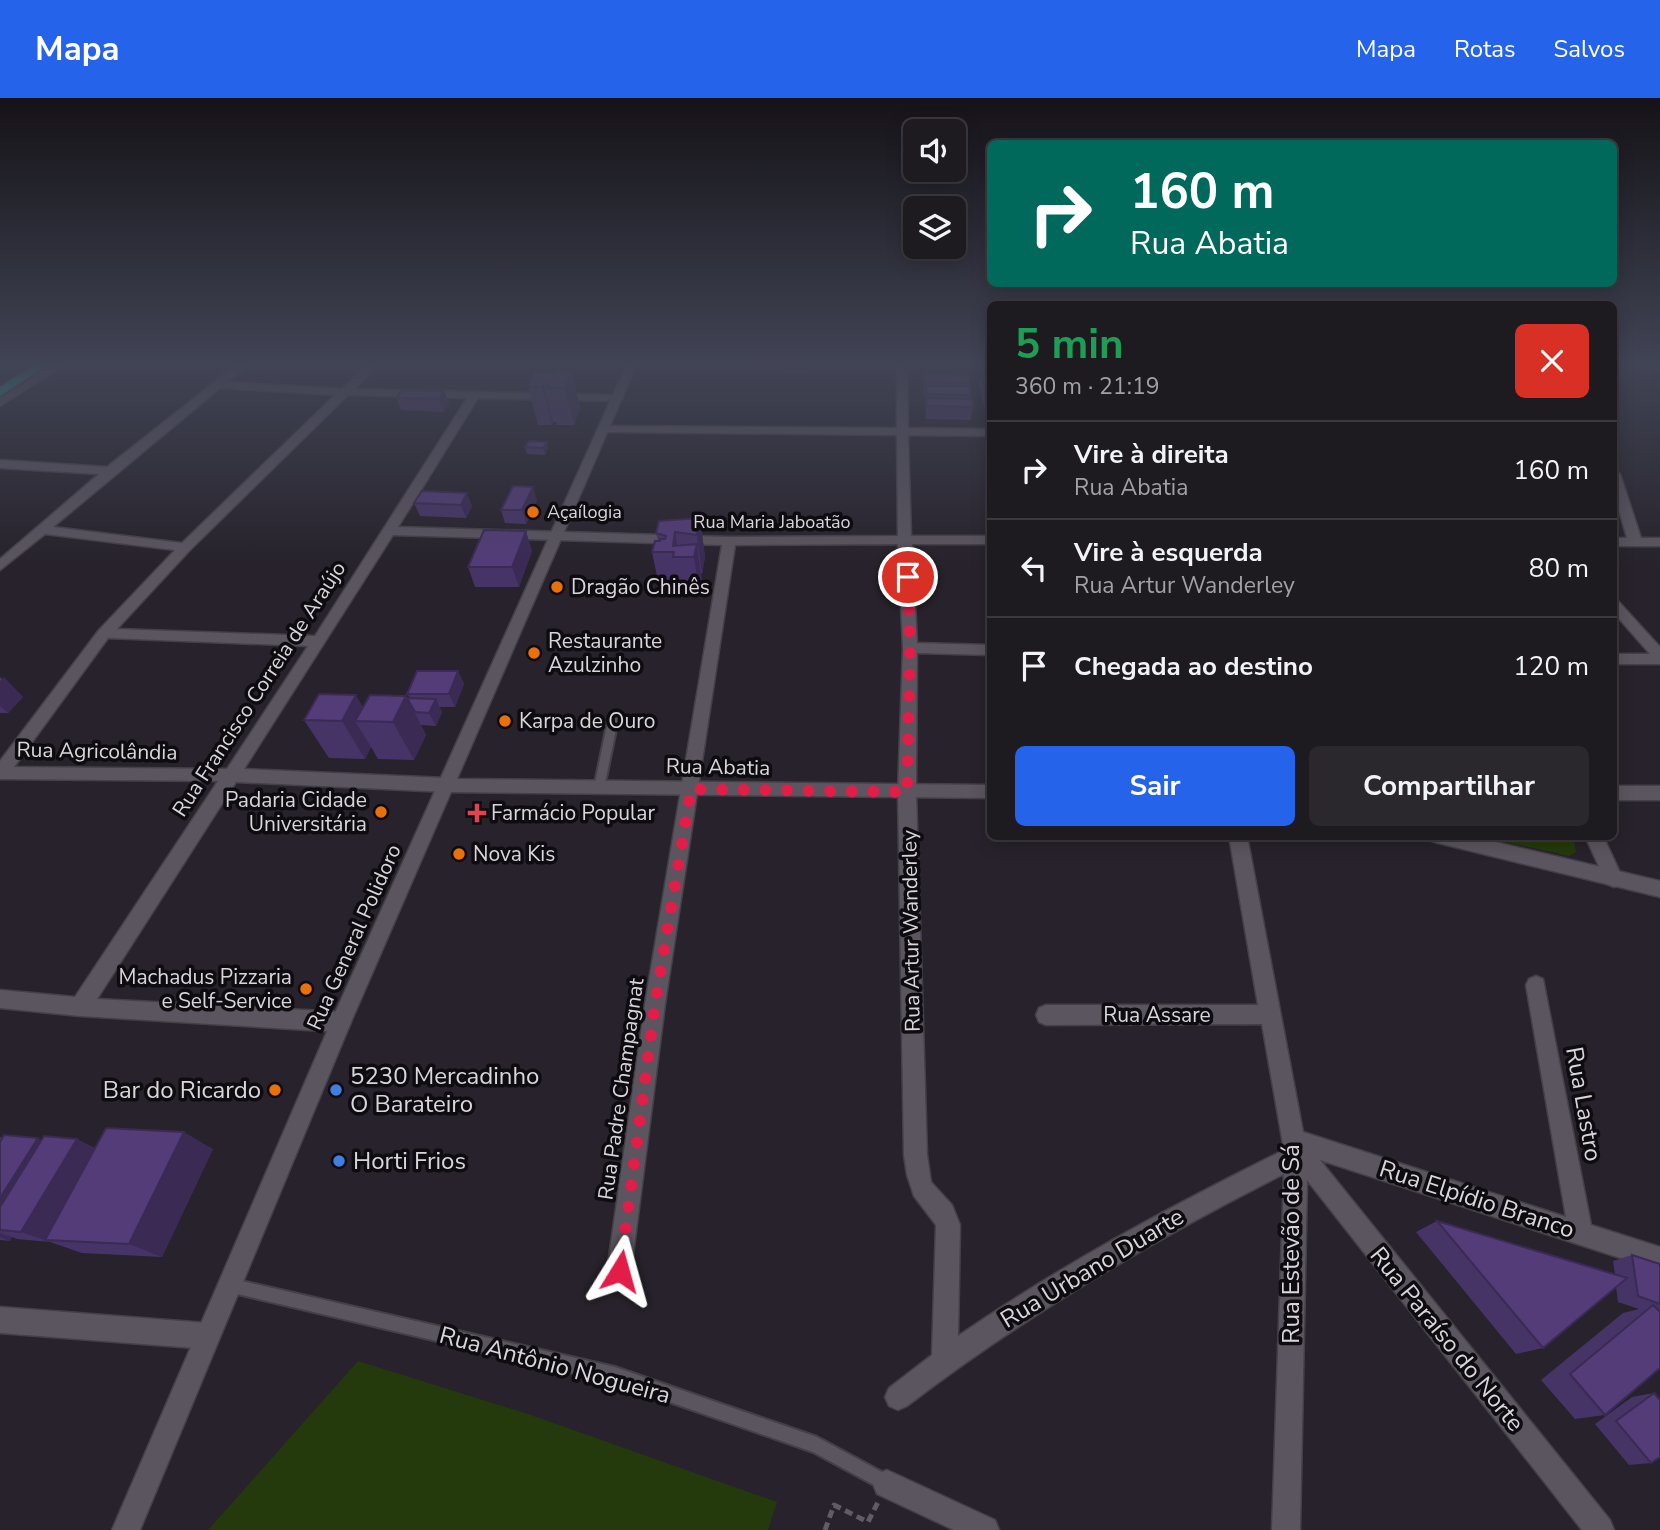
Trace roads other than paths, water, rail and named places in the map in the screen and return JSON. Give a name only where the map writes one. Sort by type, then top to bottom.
[{"type":"street","points":[[0,566],[158,433]]},
{"type":"street","points":[[0,773],[104,634],[185,547],[303,433]]},
{"type":"street","name":"Rua Francisco Correia de Araújo","points":[[80,1007],[319,641],[451,433]]},
{"type":"street","name":"Rua General Polidoro","points":[[126,1530],[341,1022],[601,433]]},
{"type":"street","name":"Rua Artur Wanderley","points":[[904,433],[903,506],[910,648],[907,792],[916,1146],[918,1179],[922,1189],[946,1216],[948,1225],[945,1360]]},
{"type":"street","points":[[0,464],[110,471]]},
{"type":"street","points":[[1617,484],[1635,541]]},
{"type":"street","points":[[44,530],[185,547]]},
{"type":"street","name":"Rua Maria Jaboatão","points":[[387,531],[729,541],[987,540]]},
{"type":"street","name":"Rua Padre Champagnat","points":[[620,1271],[655,1004],[729,541]]},
{"type":"street","points":[[1617,542],[1660,541]]},
{"type":"street","points":[[1617,608],[1660,657]]},
{"type":"street","points":[[104,634],[319,641]]},
{"type":"street","points":[[910,648],[987,650]]},
{"type":"street","points":[[1617,659],[1660,657]]},
{"type":"street","name":"Rua Agricolândia","points":[[0,773],[230,775],[446,785]]},
{"type":"street","name":"Rua Abatia","points":[[446,785],[987,792]]},
{"type":"street","points":[[1617,793],[1660,793]]},
{"type":"street","name":"Rua Estevão de Sá","points":[[1239,840],[1295,1148],[1286,1530]]},
{"type":"street","points":[[1455,840],[1660,888]]},
{"type":"street","points":[[1596,840],[1614,878]]},
{"type":"street","name":"Rua Lastro","points":[[1536,985],[1581,1233]]},
{"type":"street","points":[[0,999],[80,1007],[341,1022]]},
{"type":"street","name":"Rua Assare","points":[[1045,1015],[1269,1014]]},
{"type":"street","name":"Rua Urbano Duarte","points":[[898,1397],[945,1360],[1089,1266],[1295,1148]]},
{"type":"street","name":"Rua Elpídio Branco","points":[[1295,1148],[1660,1259]]},
{"type":"street","name":"Rua Paraíso do Norte","points":[[1295,1148],[1600,1530]]},
{"type":"street","points":[[0,1320],[207,1336]]},
{"type":"street","name":"Rua Antônio Nogueira","points":[[887,1484],[985,1530]]},
{"type":"lane","points":[[599,788],[614,715]]},
{"type":"lane","name":"Rua Antônio Nogueira","points":[[228,1285],[615,1376],[817,1445],[887,1484]]},
{"type":"place","name":"Açaílogia","points":[[533,512]]},
{"type":"place","name":"Dragão Chinês","points":[[557,587]]},
{"type":"place","name":"Restaurante Azulzinho","points":[[534,653]]},
{"type":"place","name":"Karpa de Ouro","points":[[505,721]]},
{"type":"place","name":"Padaria Cidade Universitária","points":[[381,812]]},
{"type":"place","name":"Farmácio Popular","points":[[477,813]]},
{"type":"place","name":"Nova Kis","points":[[459,854]]},
{"type":"place","name":"Machadus Pizzaria e Self-Service","points":[[306,989]]},
{"type":"place","name":"Bar do Ricardo","points":[[275,1090]]},
{"type":"place","name":"5230 Mercadinho O Barateiro","points":[[336,1090]]},
{"type":"place","name":"Horti Frios","points":[[339,1161]]}]
